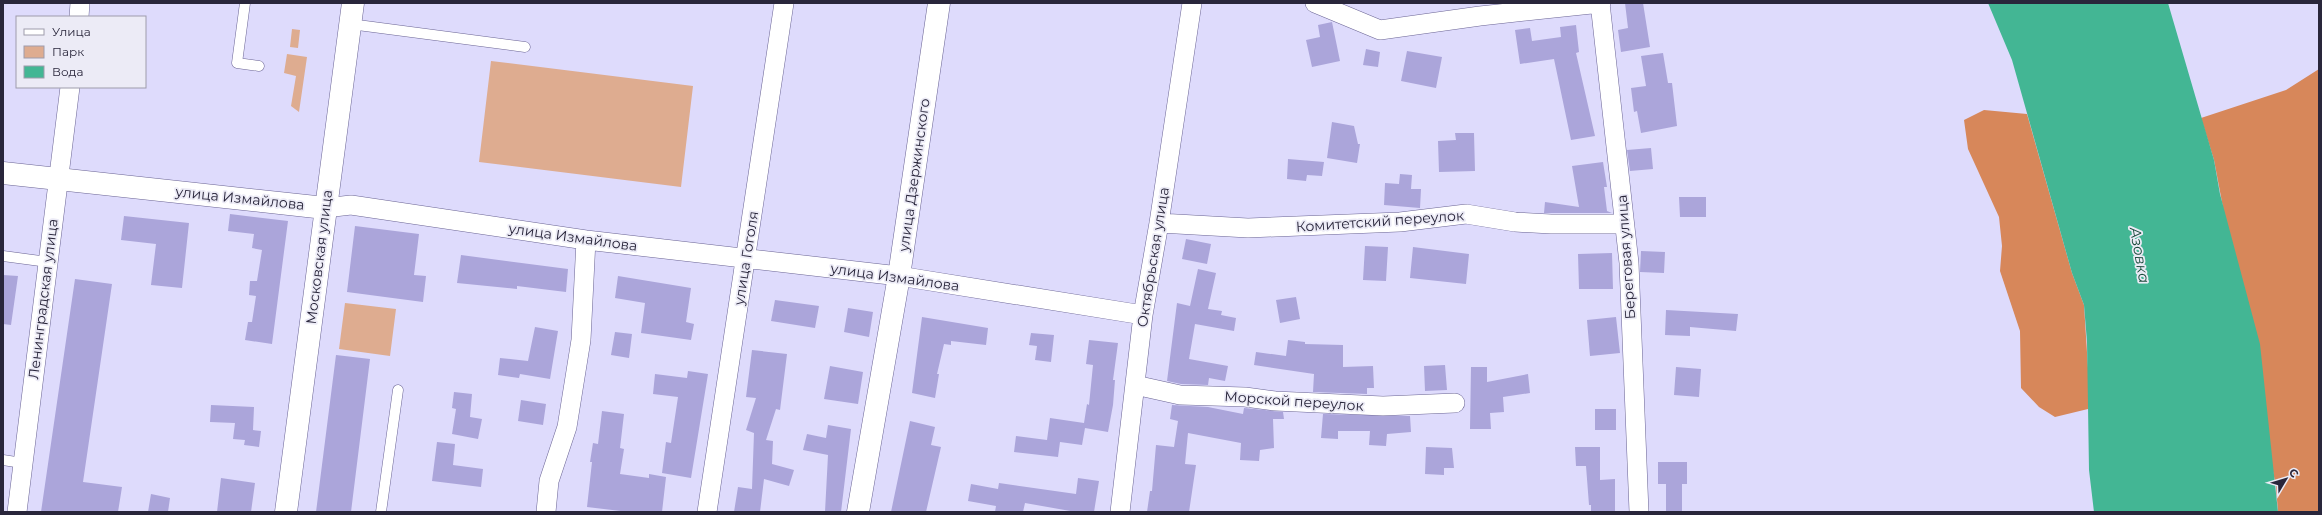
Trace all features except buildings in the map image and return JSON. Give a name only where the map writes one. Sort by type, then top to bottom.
[{"type":"street","points":[[79,16],[80,3]]},
{"type":"street","name":"улица Гоголя","points":[[707,512],[784,3]]},
{"type":"street","name":"улица Дзержинского","points":[[858,512],[899,276],[939,3]]},
{"type":"street","name":"Октябрьская улица","points":[[1120,512],[1143,315],[1159,223],[1192,3]]},
{"type":"street","points":[[1315,3],[1380,30],[1480,16],[1601,3]]},
{"type":"street","name":"Береговая улица","points":[[1601,3],[1629,263],[1639,512]]},
{"type":"street","name":"Московская улица","points":[[286,512],[351,14]]},
{"type":"street","name":"Ленинградская улица","points":[[17,512],[70,88]]},
{"type":"street","name":"улица Измайлова","points":[[3,173],[325,208],[351,205],[586,240],[899,276],[1143,315]]},
{"type":"street","name":"Комитетский переулок","points":[[1159,223],[1256,228],[1400,222],[1466,214],[1529,223],[1624,224]]},
{"type":"street","points":[[546,512],[549,481],[566,427],[581,340],[586,240]]},
{"type":"street","name":"Морской переулок","points":[[1135,385],[1180,395],[1245,397],[1275,401],[1383,406],[1455,403]]},
{"type":"lane","points":[[245,3],[237,63],[259,66]]},
{"type":"lane","points":[[351,14],[525,47]]},
{"type":"lane","points":[[3,256],[48,262]]},
{"type":"lane","points":[[381,512],[398,390]]},
{"type":"lane","points":[[3,460],[22,463]]},
{"type":"green space","points":[[292,29],[300,30],[298,48],[290,47]]},
{"type":"green space","points":[[287,54],[307,57],[299,112],[291,106],[296,76],[284,73]]},
{"type":"green space","points":[[491,61],[693,86],[681,187],[479,162]]},
{"type":"green space","points":[[345,303],[396,309],[390,356],[339,349]]},
{"type":"shaded area","points":[[2319,69],[2319,512],[2278,512],[2276,487],[2214,160],[2201,118],[2286,90]]},
{"type":"shaded area","points":[[1984,110],[2027,114],[2072,273],[2084,305],[2088,368],[2088,409],[2055,417],[2039,407],[2021,388],[2020,331],[2000,271],[2002,246],[1999,217],[1968,149],[1964,120]]},
{"type":"water","name":"Азовка","points":[[1988,3],[2168,3],[2214,160],[2220,194],[2260,344],[2278,512],[2094,512],[2089,470],[2087,342],[2084,305],[2072,273],[2012,60]]}]
